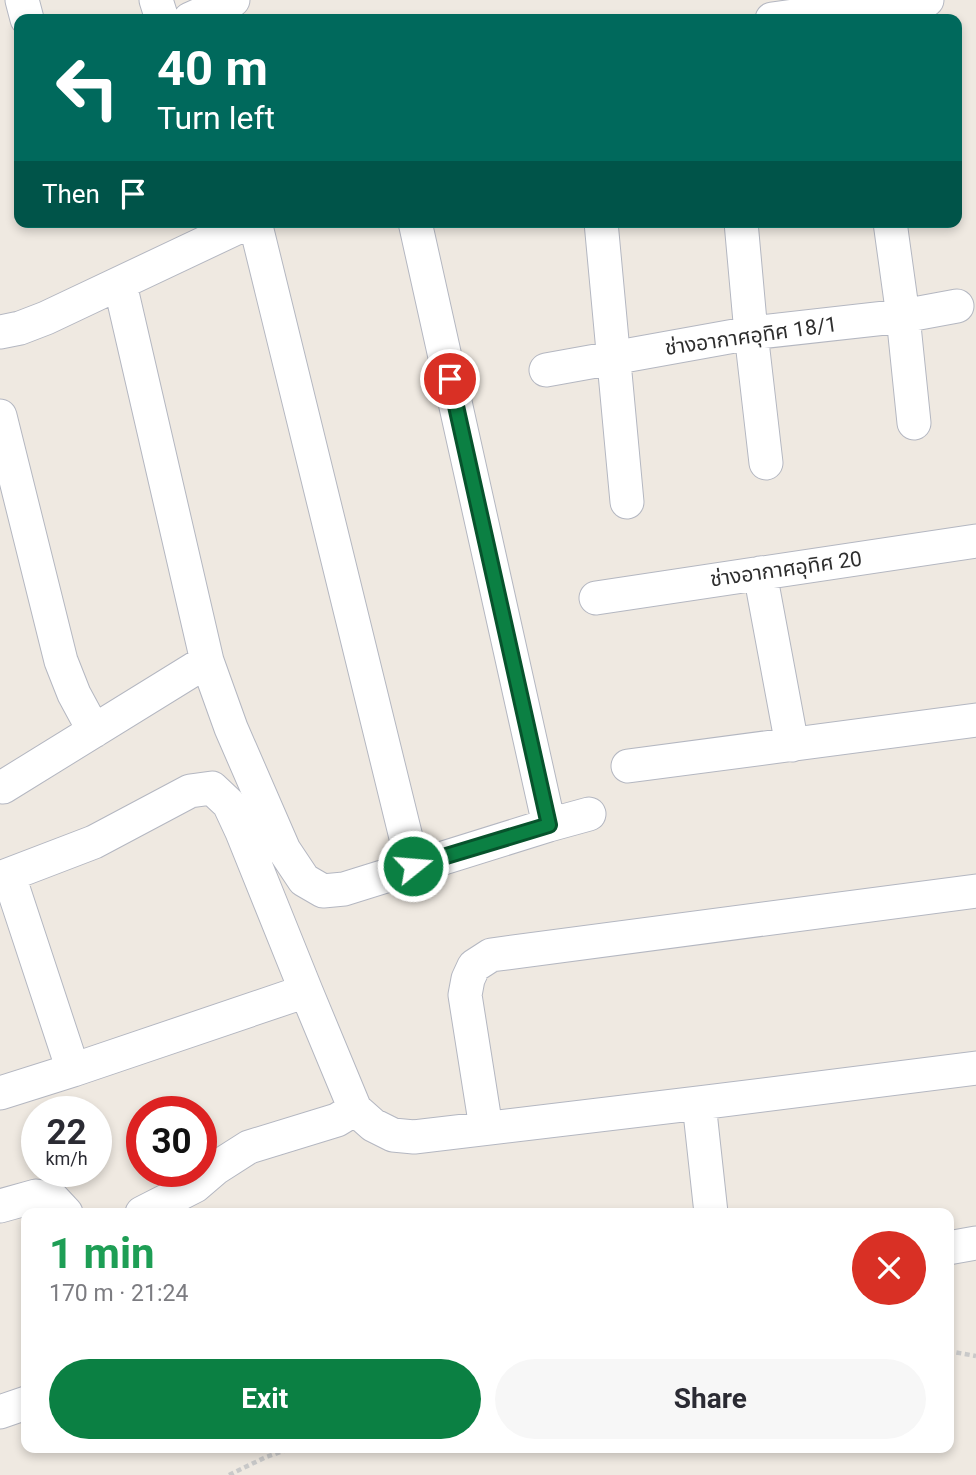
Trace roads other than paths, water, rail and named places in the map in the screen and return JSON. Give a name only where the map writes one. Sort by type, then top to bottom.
[{"type":"street","points":[[201,14],[233,0]]},
{"type":"street","points":[[800,14],[862,3],[927,0]]},
{"type":"street","points":[[0,332],[47,318],[236,228]]},
{"type":"street","points":[[256,228],[413,866]]},
{"type":"street","points":[[416,228],[549,825]]},
{"type":"street","points":[[602,228],[626,502]]},
{"type":"street","points":[[742,228],[766,463]]},
{"type":"street","points":[[891,228],[914,423]]},
{"type":"street","points":[[120,285],[207,661],[231,728],[284,850],[304,880],[323,891],[344,889],[589,814]]},
{"type":"street","name":"ช่างอากาศอุทิศ 18/1","points":[[546,370],[751,334],[902,316],[957,306]]},
{"type":"street","points":[[0,416],[61,661],[74,694],[94,731]]},
{"type":"street","name":"ช่างอากาศอุทิศ 20","points":[[596,597],[976,541]]},
{"type":"street","points":[[760,573],[792,745]]},
{"type":"street","points":[[0,786],[3,787],[207,661]]},
{"type":"street","points":[[628,766],[976,720]]},
{"type":"street","points":[[73,1070],[5,877],[94,842],[190,791],[212,788],[229,804],[242,832],[355,1109],[373,1125],[393,1135],[414,1137],[976,1068]]},
{"type":"street","points":[[486,1128],[465,995],[474,966],[491,956],[976,891]]},
{"type":"street","points":[[0,1093],[306,991]]},
{"type":"street","points":[[699,1103],[710,1208]]},
{"type":"street","points":[[152,1208],[195,1186],[216,1168],[249,1147],[337,1120],[355,1109]]},
{"type":"street","points":[[0,1206],[36,1196],[52,1198],[61,1208]]},
{"type":"street","points":[[954,1247],[976,1243]]},
{"type":"street","points":[[0,1412],[21,1404]]}]
